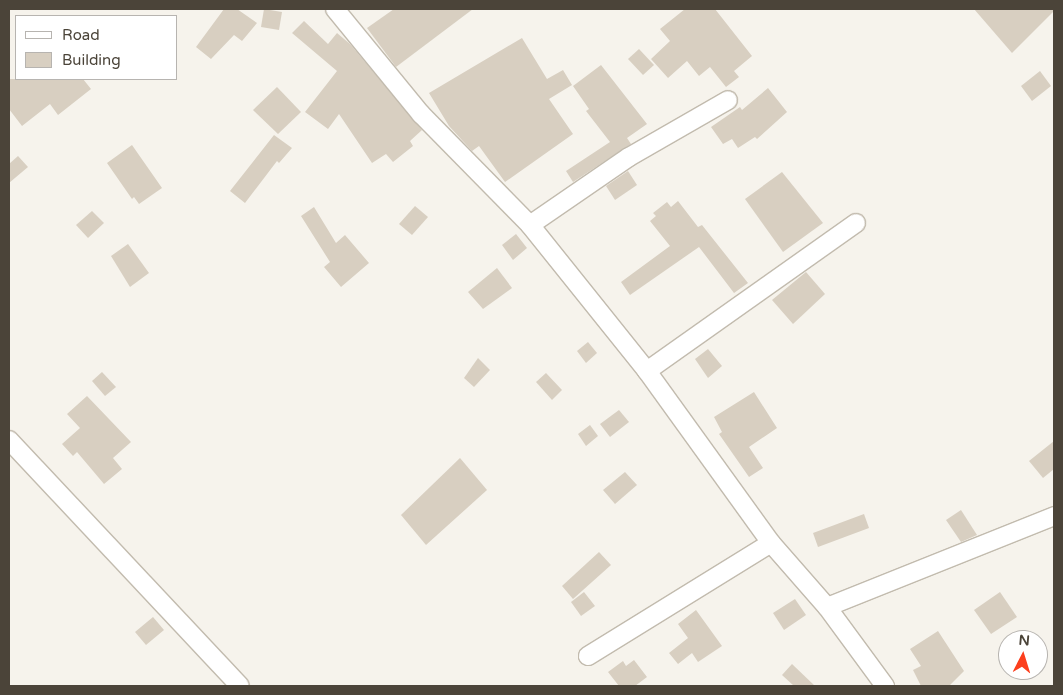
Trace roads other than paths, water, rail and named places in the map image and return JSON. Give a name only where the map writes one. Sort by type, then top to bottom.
[{"type":"street","points":[[334,9],[421,114],[530,224],[647,371],[771,543],[827,607],[885,686]]},
{"type":"street","points":[[530,224],[629,157],[728,100]]},
{"type":"street","points":[[647,371],[856,223]]},
{"type":"street","points":[[9,440],[240,686]]},
{"type":"street","points":[[827,607],[1054,516]]},
{"type":"street","points":[[588,656],[771,543]]}]
